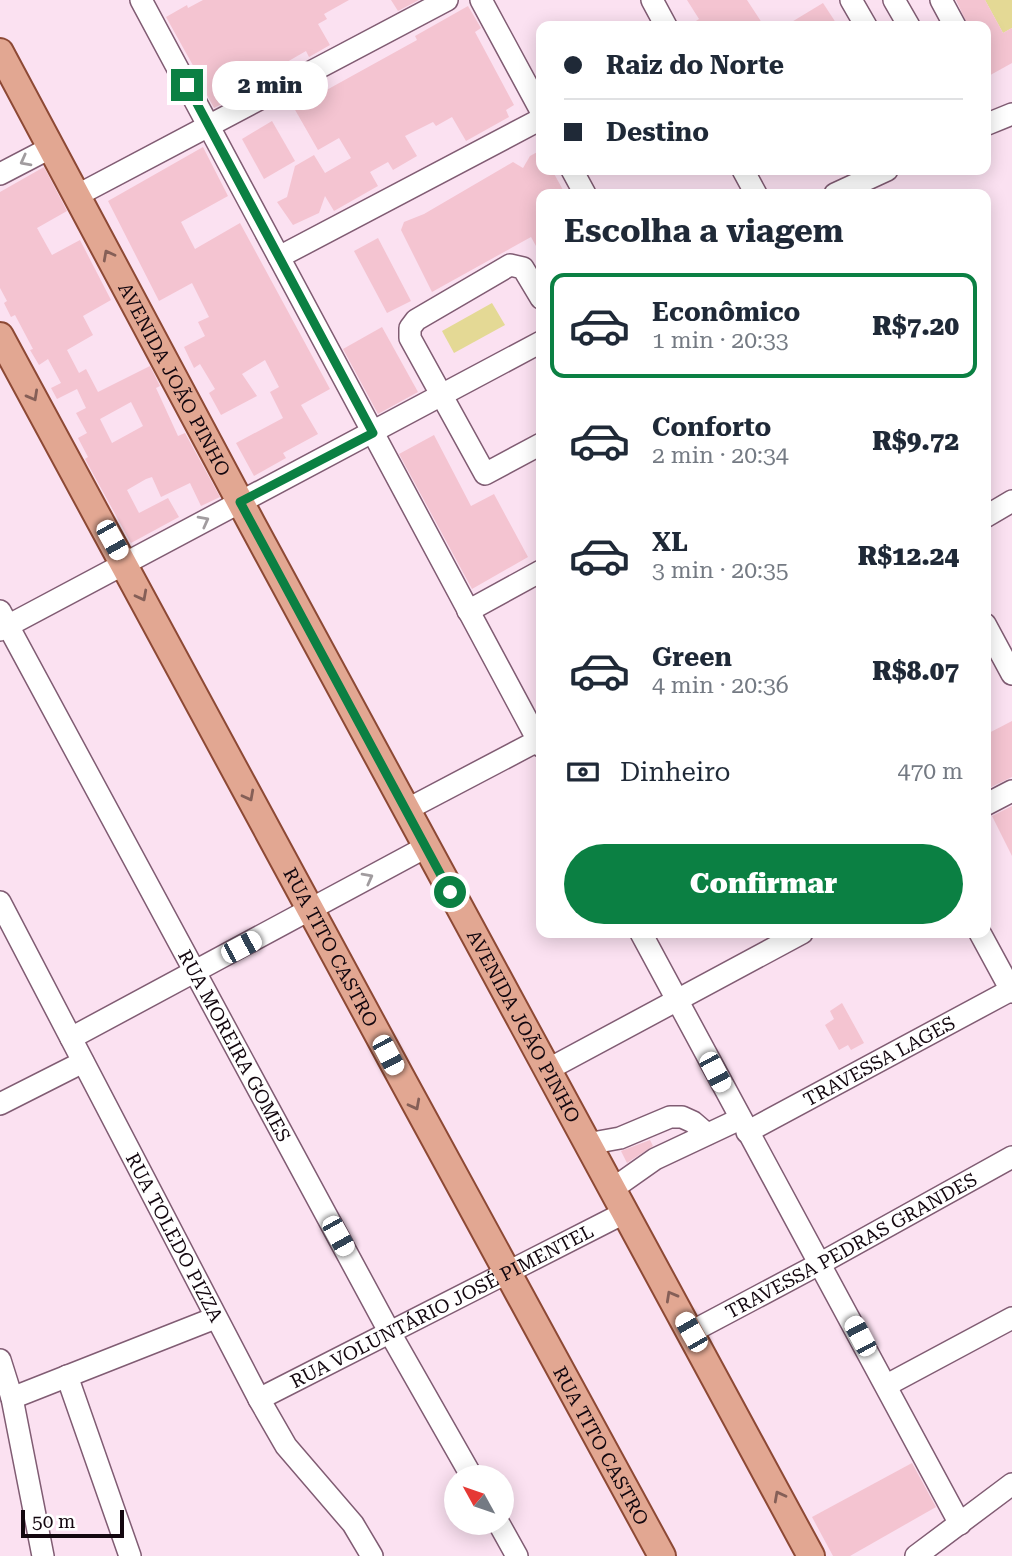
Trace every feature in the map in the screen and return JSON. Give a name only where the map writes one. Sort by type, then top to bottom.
[{"type":"main road","name":"AVENIDA JOÃO PINHO","points":[[0,52],[406,810],[811,1556]]},
{"type":"main road","name":"RUA TITO CASTRO","points":[[0,336],[505,1274],[662,1556]]},
{"type":"street","points":[[141,0],[536,735]]},
{"type":"street","points":[[76,196],[447,0]]},
{"type":"street","points":[[652,0],[663,21]]},
{"type":"street","points":[[851,0],[863,21]]},
{"type":"street","points":[[894,0],[906,21]]},
{"type":"street","points":[[941,0],[952,21]]},
{"type":"street","points":[[490,3],[536,100]]},
{"type":"street","points":[[991,123],[1012,114]]},
{"type":"street","points":[[279,257],[536,122]]},
{"type":"street","points":[[0,174],[50,148]]},
{"type":"street","points":[[846,189],[876,175]]},
{"type":"street","points":[[536,290],[523,268],[510,265],[416,320],[410,328],[410,338],[485,474],[536,447]]},
{"type":"street","points":[[3,622],[124,563],[536,345]]},
{"type":"street","points":[[991,513],[1012,501]]},
{"type":"street","points":[[468,611],[536,574]]},
{"type":"street","name":"RUA MOREIRA GOMES","points":[[3,622],[390,1333],[465,1465]]},
{"type":"street","points":[[991,635],[1012,674]]},
{"type":"street","points":[[406,810],[536,744]]},
{"type":"street","points":[[991,802],[1012,791]]},
{"type":"street","points":[[71,1038],[426,847]]},
{"type":"street","name":"RUA TOLEDO PIZZA","points":[[0,902],[259,1399],[286,1446],[354,1524],[372,1556]]},
{"type":"street","points":[[644,938],[960,1524]]},
{"type":"street","points":[[547,1070],[793,938]]},
{"type":"street","points":[[983,938],[1011,991]]},
{"type":"street","name":"TRAVESSA LAGES","points":[[611,1190],[638,1170],[707,1134],[744,1126],[1011,991]]},
{"type":"street","points":[[0,1104],[83,1062]]},
{"type":"street","points":[[587,1144],[620,1138],[670,1117],[682,1116],[707,1134]]},
{"type":"street","name":"TRAVESSA PEDRAS GRANDES","points":[[691,1332],[1012,1157]]},
{"type":"street","name":"RUA VOLUNTÁRIO JOSÉ PIMENTEL","points":[[259,1399],[624,1213]]},
{"type":"street","points":[[12,1398],[215,1318]]},
{"type":"street","points":[[887,1385],[1012,1318]]},
{"type":"street","points":[[0,1360],[12,1398],[43,1556]]},
{"type":"street","points":[[67,1376],[130,1556]]},
{"type":"street","points":[[916,1556],[1012,1484]]},
{"type":"street","points":[[505,1535],[517,1556]]},
{"type":"shaded area","points":[[985,0],[1012,0],[1012,28],[1003,33]]},
{"type":"shaded area","points":[[492,303],[505,325],[454,353],[442,331]]},
{"type":"building","points":[[203,0],[349,0],[324,14],[327,19],[318,24],[330,45],[309,57],[306,51],[280,66],[279,64],[243,84],[247,91],[214,108],[166,17],[187,5],[188,8]]},
{"type":"building","points":[[391,0],[419,0],[398,11]]},
{"type":"building","points":[[687,0],[747,0],[761,21],[696,21],[699,19]]},
{"type":"building","points":[[956,0],[985,0],[1003,33],[1012,28],[1012,63],[991,75],[991,21],[966,21]]},
{"type":"building","points":[[823,3],[835,21],[793,21]]},
{"type":"building","points":[[468,6],[481,28],[475,32],[514,105],[506,110],[509,117],[466,141],[452,117],[436,126],[433,122],[405,136],[417,156],[393,170],[388,162],[370,172],[378,186],[334,211],[325,196],[319,213],[293,225],[277,202],[287,197],[295,166],[314,155],[325,173],[351,158],[339,138],[318,150],[294,108],[417,40],[415,36]]},
{"type":"building","points":[[272,121],[295,161],[264,179],[242,139]]},
{"type":"building","points":[[203,147],[228,196],[181,222],[195,249],[240,223],[330,389],[301,405],[318,434],[283,453],[286,458],[254,476],[236,443],[283,418],[270,392],[279,387],[265,360],[242,374],[257,396],[221,415],[209,393],[215,389],[200,364],[194,368],[184,347],[205,336],[198,322],[209,317],[192,283],[159,301],[108,201]]},
{"type":"building","points":[[536,153],[536,175],[555,175],[562,189],[536,189],[536,246],[531,237],[432,292],[401,230],[404,222],[424,214],[513,162],[523,168],[530,156]]},
{"type":"building","points":[[44,167],[67,211],[37,228],[52,255],[80,240],[111,300],[83,316],[93,335],[67,350],[79,373],[86,369],[98,392],[150,366],[160,386],[156,388],[178,436],[185,433],[220,497],[201,506],[190,483],[161,497],[152,477],[146,479],[127,490],[139,513],[168,498],[179,517],[131,543],[85,459],[88,457],[78,438],[87,433],[76,413],[86,408],[77,389],[57,399],[51,388],[61,383],[48,359],[39,365],[15,315],[11,317],[4,303],[7,301],[0,288],[0,192]],"holes":[[[131,402],[143,426],[112,443],[100,419]]]},
{"type":"building","points":[[378,238],[411,301],[387,313],[354,251]]},
{"type":"building","points":[[382,327],[418,392],[378,414],[343,349]]},
{"type":"building","points":[[434,435],[471,506],[494,494],[528,557],[472,589],[399,454]]},
{"type":"building","points":[[1012,721],[1012,777],[991,787],[991,732]]},
{"type":"building","points":[[1012,806],[1012,856],[992,816]]},
{"type":"building","points":[[842,1003],[864,1043],[851,1050],[848,1045],[839,1050],[825,1025],[834,1019],[830,1011]]},
{"type":"building","points":[[650,1140],[653,1146],[627,1163],[621,1151]]},
{"type":"building","points":[[912,1463],[936,1507],[850,1556],[833,1556],[812,1517]]},
{"type":"route","points":[[187,85],[373,433],[240,502],[450,892]]}]
